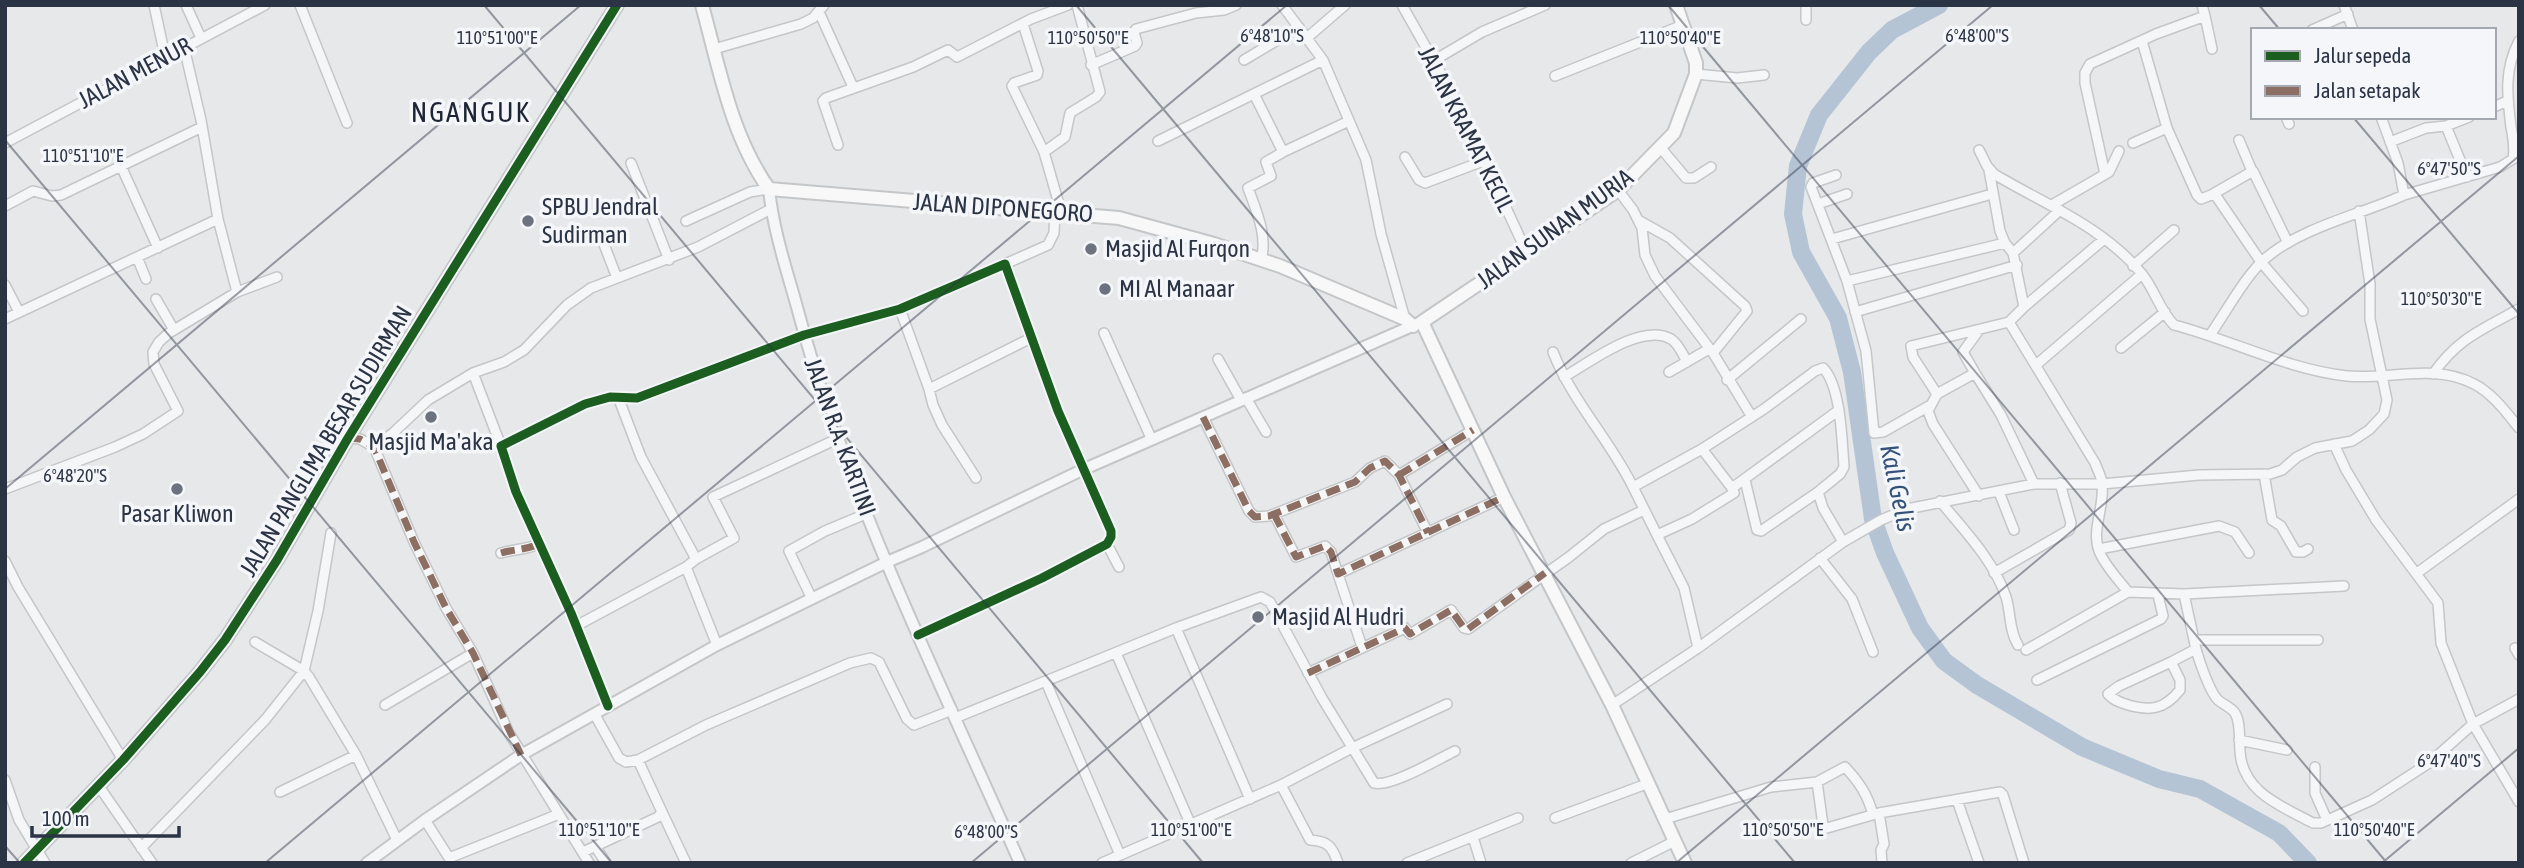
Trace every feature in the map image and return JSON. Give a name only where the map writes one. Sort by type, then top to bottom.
[{"type":"main road","name":"JALAN PANGLIMA BESAR SUDIRMAN","points":[[24,863],[123,760],[225,640],[277,560],[348,439],[617,5]]},
{"type":"main road","points":[[702,5],[736,124],[758,174],[769,189]]},
{"type":"main road","points":[[1676,5],[1696,63],[1696,74]]},
{"type":"main road","name":"JALAN SUNAN MURIA","points":[[1413,322],[1527,253],[1618,190],[1674,133],[1696,74]]},
{"type":"main road","name":"JALAN DIPONEGORO","points":[[769,189],[1119,218],[1261,260],[1413,322]]},
{"type":"main road","points":[[1413,322],[1473,430],[1504,497],[1612,705],[1685,863]]},
{"type":"street","points":[[154,5],[165,56]]},
{"type":"street","points":[[186,5],[201,38]]},
{"type":"street","name":"JALAN MENUR","points":[[5,143],[265,5]]},
{"type":"street","points":[[300,5],[347,123]]},
{"type":"street","points":[[838,145],[823,101],[853,87],[914,67],[948,50],[957,57],[1068,5]]},
{"type":"street","points":[[1044,152],[1065,137],[1070,113],[1100,92],[1077,5]]},
{"type":"street","points":[[1091,65],[1135,46],[1136,29],[1236,5]]},
{"type":"street","points":[[367,863],[521,755],[717,645],[1082,470],[1413,322],[1381,234],[1366,160],[1323,61],[1282,5]]},
{"type":"street","points":[[1308,37],[1345,5]]},
{"type":"street","name":"JALAN KRAMAT KECIL","points":[[1402,5],[1457,102],[1527,253]]},
{"type":"street","points":[[1433,61],[1482,32],[1545,5]]},
{"type":"street","points":[[1806,5],[1806,20]]},
{"type":"street","points":[[2202,5],[2212,50]]},
{"type":"street","points":[[714,49],[802,24],[822,9],[853,87]]},
{"type":"street","points":[[2315,28],[2346,10],[2352,28]]},
{"type":"street","points":[[2105,174],[2085,73],[2090,64],[2205,16]]},
{"type":"street","points":[[500,446],[585,404],[618,397],[637,398],[804,335],[900,309],[1048,245],[1054,233],[1058,211],[1044,152],[1012,86],[1037,75],[1038,71],[1023,24]]},
{"type":"street","points":[[1555,76],[1683,25]]},
{"type":"street","points":[[1244,60],[1299,27]]},
{"type":"street","points":[[2143,41],[2167,128],[2197,195],[2202,199],[2252,171]]},
{"type":"street","points":[[2210,335],[2261,262],[2288,243],[2359,211],[2509,163],[2514,154],[2515,129],[2507,102],[2509,70],[2519,41]]},
{"type":"street","points":[[184,47],[202,127],[218,219],[237,292]]},
{"type":"street","points":[[1158,141],[1323,61]]},
{"type":"street","points":[[1696,74],[1740,78],[1764,75]]},
{"type":"street","points":[[1254,94],[1283,152]]},
{"type":"street","points":[[2496,106],[2507,102]]},
{"type":"street","points":[[2382,119],[2398,163],[2404,195]]},
{"type":"street","points":[[2390,142],[2426,128],[2446,126],[2464,119]]},
{"type":"street","points":[[1261,260],[1264,248],[1258,216],[1248,188],[1271,176],[1266,162],[1349,121]]},
{"type":"street","points":[[2446,126],[2467,177]]},
{"type":"street","points":[[5,205],[33,191],[52,196],[61,195],[202,127]]},
{"type":"street","points":[[2133,143],[2167,128]]},
{"type":"street","points":[[2239,140],[2288,243]]},
{"type":"street","points":[[1660,147],[1686,178],[1694,178],[1711,167]]},
{"type":"street","points":[[1979,150],[1989,169],[2000,231],[2017,265],[2024,307]]},
{"type":"street","points":[[2013,253],[2056,207],[2111,169],[2119,151]]},
{"type":"street","points":[[1405,157],[1419,180],[1424,183],[1486,160]]},
{"type":"street","points":[[631,163],[669,260]]},
{"type":"street","points":[[121,166],[158,247]]},
{"type":"street","points":[[1989,169],[2056,207],[2117,249],[2142,274],[2174,325],[2310,369],[2348,376],[2433,374],[2458,378],[2473,383],[2500,406],[2519,428]]},
{"type":"street","points":[[1836,176],[1811,185],[1847,281],[1866,351],[1874,433],[1883,432],[1929,406],[1937,394],[1975,373]]},
{"type":"street","points":[[686,221],[746,193],[769,189]]},
{"type":"street","name":"JALAN R.A. KARTINI","points":[[769,189],[771,209],[822,395],[887,562],[1020,863]]},
{"type":"street","points":[[1618,190],[1642,228],[1645,254],[1655,276],[1711,351],[1752,417]]},
{"type":"street","points":[[1818,204],[1847,194]]},
{"type":"street","points":[[1832,239],[1992,194]]},
{"type":"street","points":[[2213,194],[2224,205],[2261,262],[2303,311]]},
{"type":"street","points":[[374,447],[428,400],[473,373],[504,362],[524,350],[567,305],[591,288],[669,260],[771,209]]},
{"type":"street","points":[[1612,705],[1698,648],[1856,533],[1907,509],[2034,484],[2102,484],[2199,475],[2264,474],[2282,470],[2297,457],[2315,448],[2352,441],[2369,430],[2385,414],[2387,400],[2370,319],[2370,284],[2359,211]]},
{"type":"street","points":[[5,319],[218,219]]},
{"type":"street","points":[[1638,220],[1670,238],[1745,306],[1747,311],[1711,351],[1669,372]]},
{"type":"street","points":[[2133,266],[2174,230]]},
{"type":"street","points":[[600,234],[617,278]]},
{"type":"street","points":[[1937,394],[1916,363],[1911,352],[1912,346],[2009,322],[2103,240]]},
{"type":"street","points":[[1847,281],[2005,243]]},
{"type":"street","points":[[138,257],[146,279]]},
{"type":"street","points":[[918,635],[1042,578],[1107,544],[1111,537],[1111,531],[1082,470],[1004,264]]},
{"type":"street","points":[[1855,312],[2017,265]]},
{"type":"street","points":[[2036,365],[2142,274]]},
{"type":"street","points":[[5,489],[115,447],[143,434],[178,411],[154,363],[153,352],[159,342],[237,292],[277,276]]},
{"type":"street","points":[[5,285],[19,312]]},
{"type":"street","points":[[156,299],[174,330]]},
{"type":"street","points":[[900,309],[933,405],[942,425],[976,478]]},
{"type":"street","points":[[2433,374],[2448,353],[2464,339],[2519,309]]},
{"type":"street","points":[[2121,348],[2165,312]]},
{"type":"street","points":[[1727,380],[1801,319]]},
{"type":"street","points":[[2009,322],[2095,463],[2102,484],[2096,535],[2099,550],[2129,592]]},
{"type":"street","points":[[1979,330],[1963,352],[2001,415],[2034,484]]},
{"type":"street","points":[[1104,333],[1152,438]]},
{"type":"street","points":[[1564,377],[1645,334],[1669,338],[1675,342],[1687,362]]},
{"type":"street","points":[[929,389],[1031,338]]},
{"type":"street","points":[[1553,352],[1564,377],[1633,487],[1684,588],[1698,648]]},
{"type":"street","points":[[1218,359],[1266,432]]},
{"type":"street","points":[[1633,487],[1702,449],[1823,368],[1828,373],[1839,410],[1844,467],[1840,474],[1761,531],[1757,530],[1754,522],[1745,480]]},
{"type":"street","points":[[473,373],[516,492],[576,626],[608,706]]},
{"type":"street","points":[[618,397],[641,457],[696,559]]},
{"type":"street","points":[[1929,406],[1933,424],[1979,496]]},
{"type":"street","points":[[1732,488],[1839,410]]},
{"type":"street","points":[[1203,417],[1252,514],[1260,518],[1274,514],[1355,482],[1382,461],[1390,463],[1399,475],[1427,533]]},
{"type":"street","points":[[1399,475],[1473,430]]},
{"type":"street","points":[[576,626],[734,538],[713,497],[839,438]]},
{"type":"street","points":[[348,439],[360,439],[374,447],[419,553],[446,608],[473,653],[521,755],[559,814],[589,849],[606,863]]},
{"type":"street","points":[[2334,444],[2376,520],[2438,603],[2441,643],[2473,724],[2519,802]]},
{"type":"street","points":[[1657,536],[1733,494],[1732,488],[1702,449]]},
{"type":"street","points":[[2264,474],[2272,520],[2281,526],[2296,552],[2308,548]]},
{"type":"street","points":[[1994,573],[2069,530],[2071,523],[2060,483]]},
{"type":"street","points":[[1818,492],[1823,508],[1843,542]]},
{"type":"street","points":[[1999,492],[2014,530]]},
{"type":"street","points":[[1338,574],[1504,497]]},
{"type":"street","points":[[2417,573],[2519,499]]},
{"type":"street","points":[[1940,501],[1994,573],[2006,597],[2014,639],[2022,648],[2129,592],[2158,595],[2344,586]]},
{"type":"street","points":[[1308,673],[1405,628],[1410,634],[1451,610],[1464,628],[1468,629],[1604,530],[1644,510]]},
{"type":"street","points":[[812,599],[789,551],[825,531],[867,513]]},
{"type":"street","points":[[1274,514],[1295,556],[1325,546],[1331,552],[1362,647]]},
{"type":"street","points":[[2099,550],[2219,526],[2235,532],[2249,552]]},
{"type":"street","points":[[141,848],[265,720],[304,671],[318,611],[331,533]]},
{"type":"street","points":[[501,553],[525,550],[538,544]]},
{"type":"street","points":[[1107,544],[1119,567]]},
{"type":"street","points":[[1820,558],[1852,599],[1873,652]]},
{"type":"street","points":[[5,561],[123,760]]},
{"type":"street","points":[[686,567],[717,645]]},
{"type":"street","points":[[2184,594],[2195,644],[2217,699],[2234,710],[2238,718],[2241,765],[2256,789],[2268,799],[2313,823],[2327,820],[2372,800],[2429,763],[2473,724],[2519,699]]},
{"type":"street","points":[[2036,680],[2161,619],[2158,595]]},
{"type":"street","points":[[595,715],[619,758],[626,762],[638,760],[706,725],[850,663],[871,658],[878,662],[908,719],[914,725],[1046,682],[1176,628],[1261,597],[1270,602],[1308,673],[1373,782],[1377,785],[1392,781],[1455,751]]},
{"type":"street","points":[[1176,628],[1250,799]]},
{"type":"street","points":[[2171,663],[2180,680],[2180,690],[2157,708],[2142,709],[2116,701],[2108,694],[2119,686],[2171,663],[2195,644],[2318,640]]},
{"type":"street","points":[[255,642],[304,671],[356,755],[397,840]]},
{"type":"street","points":[[385,705],[473,653]]},
{"type":"street","points":[[1116,653],[1190,823]]},
{"type":"street","points":[[1046,682],[1120,855]]},
{"type":"street","points":[[1102,863],[1281,785],[1447,704]]},
{"type":"street","points":[[2239,740],[2287,750]]},
{"type":"street","points":[[281,792],[356,755]]},
{"type":"street","points":[[638,760],[686,863]]},
{"type":"street","points":[[1665,819],[1771,787],[1818,782],[1845,767],[1863,788],[1876,814],[1884,844],[1881,850],[1882,863]]},
{"type":"street","points":[[2315,767],[2315,793],[2327,820]]},
{"type":"street","points":[[5,780],[19,820],[45,863]]},
{"type":"street","points":[[1818,782],[1824,827],[1876,814],[2000,792],[2024,863]]},
{"type":"street","points":[[1555,818],[1649,783]]},
{"type":"street","points":[[98,785],[152,863]]},
{"type":"street","points":[[1281,785],[1310,840],[1325,841],[1334,852],[1338,863]]},
{"type":"street","points":[[1956,800],[1979,863]]},
{"type":"street","points":[[589,849],[658,817],[662,812]]},
{"type":"street","points":[[425,820],[451,860],[559,814]]},
{"type":"street","points":[[1407,863],[1518,818]]},
{"type":"street","points":[[1473,837],[1481,863]]},
{"type":"street","points":[[1631,863],[1675,841]]},
{"type":"street","points":[[589,849],[589,863]]},
{"type":"waterway","name":"Kali Gelis","points":[[1939,5],[1892,30],[1869,52],[1819,115],[1798,166],[1793,214],[1801,252],[1838,318],[1852,372],[1873,519],[1885,553],[1920,628],[1944,661],[1977,685],[2082,747],[2159,779],[2200,789],[2279,833],[2308,863]]},
{"type":"marked path","points":[[1203,417],[1249,511],[1255,517],[1269,516],[1355,482],[1370,468],[1385,461],[1399,475],[1428,533]]},
{"type":"marked path","points":[[1399,475],[1473,430]]},
{"type":"marked path","points":[[348,438],[360,439],[374,447],[414,542],[446,608],[473,653],[521,755]]},
{"type":"marked path","points":[[1274,514],[1296,557],[1325,546],[1331,552],[1338,574],[1504,497]]},
{"type":"marked path","points":[[501,553],[539,544]]},
{"type":"marked path","points":[[1308,673],[1405,628],[1410,634],[1451,610],[1464,628],[1468,629],[1545,573]]},
{"type":"cycle path","points":[[24,863],[123,760],[225,640],[277,560],[348,438],[617,5]]},
{"type":"cycle path","points":[[608,706],[571,613],[516,492],[501,446],[585,404],[610,397],[637,398],[804,335],[900,309],[1005,264],[1058,411],[1111,531],[1111,537],[1107,544],[1042,578],[918,635]]},
{"type":"place","name":"SPBU Jendral Sudirman","points":[[528,221]]},
{"type":"place","name":"Masjid Al Furqon","points":[[1091,249]]},
{"type":"place","name":"MI Al Manaar","points":[[1105,289]]},
{"type":"place","name":"Masjid Ma'aka","points":[[431,417]]},
{"type":"place","name":"Pasar Kliwon","points":[[177,489]]},
{"type":"place","name":"Masjid Al Hudri","points":[[1258,617]]},
{"type":"district","name":"NGANGUK","points":[[471,112]]}]
